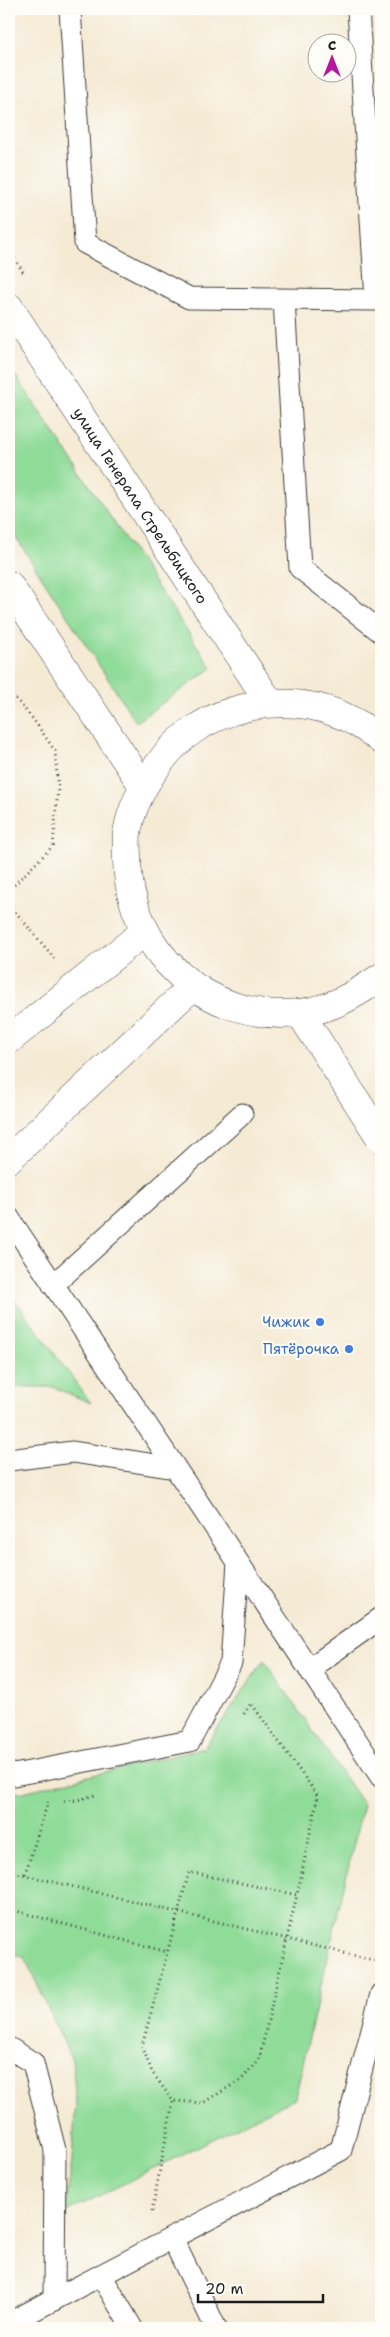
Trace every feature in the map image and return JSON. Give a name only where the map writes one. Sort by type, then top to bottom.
[{"type":"street","name":"улица Генерала Стрельбицкого","points":[[9,307],[270,703]]},
{"type":"street","points":[[9,585],[143,786]]},
{"type":"street","points":[[381,740],[362,724],[318,706],[270,703],[230,711],[193,729],[165,755],[143,786],[127,834],[128,884],[144,932],[165,962],[193,986],[226,1004],[262,1013],[300,1013],[347,1000],[381,977]]},
{"type":"street","points":[[9,1040],[144,932]]},
{"type":"street","points":[[9,1159],[193,986]]},
{"type":"street","points":[[300,1013],[381,1139]]},
{"type":"lane","points":[[70,9],[85,243],[189,298],[379,301],[358,9]]},
{"type":"lane","points":[[284,300],[300,568],[381,632]]},
{"type":"lane","points":[[53,1285],[242,1114]]},
{"type":"lane","points":[[9,1218],[381,1778]]},
{"type":"lane","points":[[9,1460],[73,1452],[175,1468]]},
{"type":"lane","points":[[9,1773],[14,1775],[190,1741],[231,1663],[238,1563]]},
{"type":"lane","points":[[309,1669],[381,1618]]},
{"type":"lane","points":[[9,2323],[341,2150],[381,1994]]},
{"type":"lane","points":[[9,2048],[33,2063],[55,2150],[54,2300]]},
{"type":"lane","points":[[172,2238],[216,2328]]},
{"type":"lane","points":[[101,2275],[132,2328]]},
{"type":"path","points":[[9,691],[33,719],[55,751],[58,789],[53,846],[9,890]]},
{"type":"path","points":[[173,2101],[203,2103],[242,2079],[259,2060],[318,1796],[252,1703],[241,1718]]},
{"type":"path","points":[[38,1802],[77,1800],[96,1795]]},
{"type":"path","points":[[25,1874],[48,1802]]},
{"type":"path","points":[[9,1870],[381,1962]]},
{"type":"path","points":[[144,2253],[173,2101],[152,2072],[142,2046],[189,1872],[297,1894]]},
{"type":"path","points":[[9,1910],[167,1952]]},
{"type":"green space","points":[[9,366],[212,668],[136,722],[9,527]]},
{"type":"green space","points":[[9,1292],[91,1403],[53,1387],[9,1387]]},
{"type":"green space","points":[[264,1660],[363,1804],[295,2098],[65,2213],[72,2161],[76,2101],[72,2060],[25,1958],[9,1952],[9,1790],[19,1793],[204,1748]]},
{"type":"place","name":"Чижик","points":[[320,1322]]},
{"type":"place","name":"Пятёрочка","points":[[349,1349]]}]
